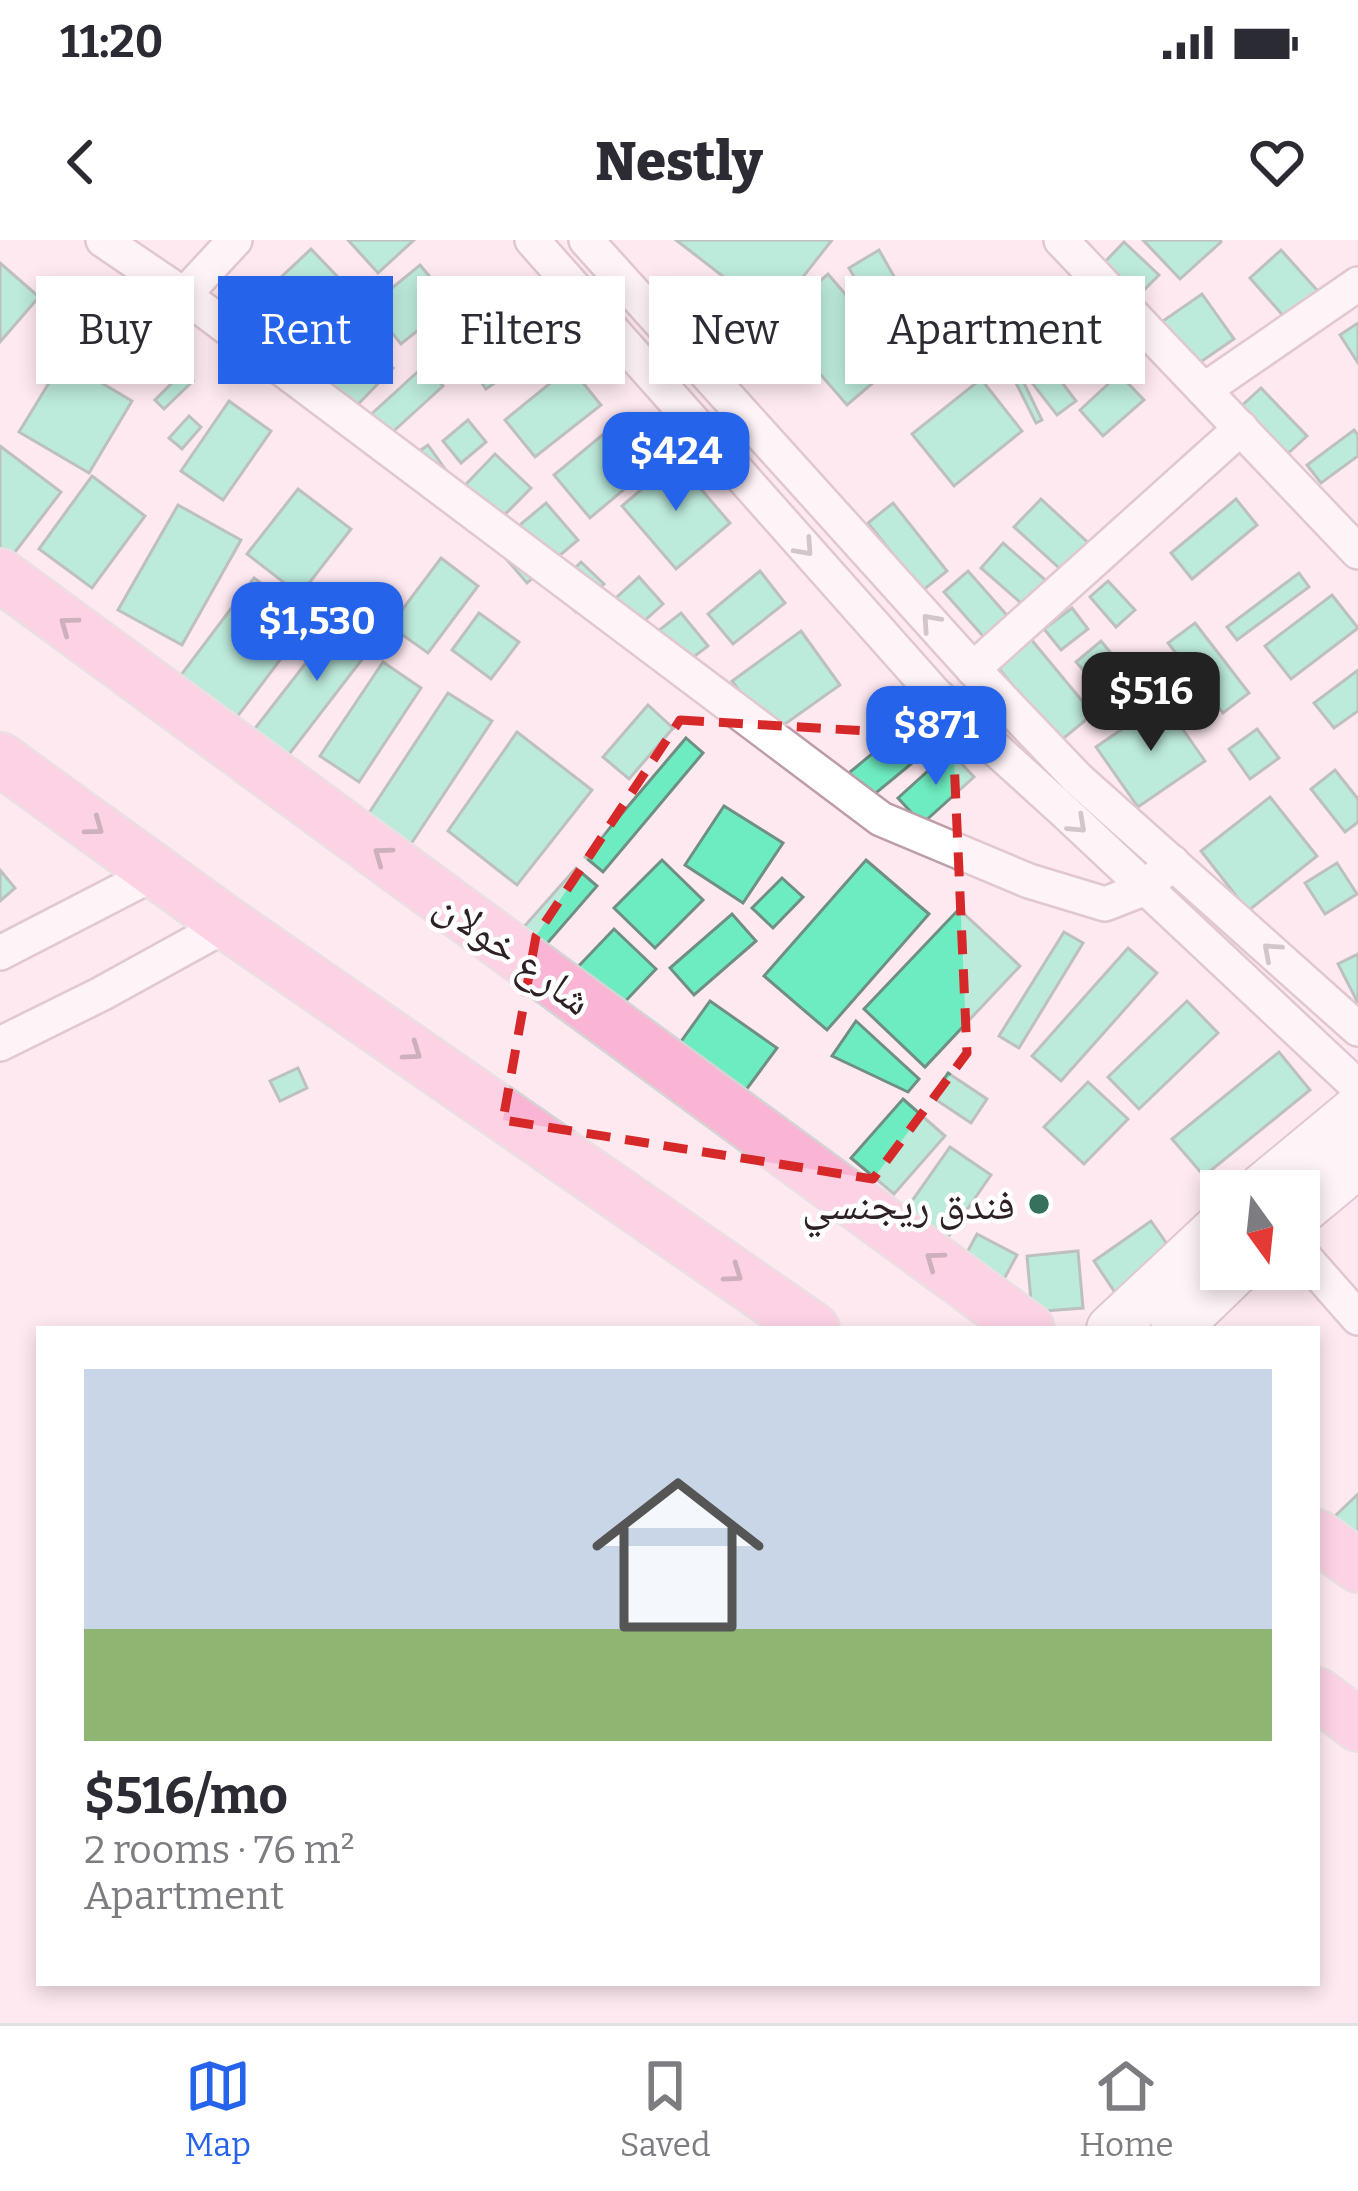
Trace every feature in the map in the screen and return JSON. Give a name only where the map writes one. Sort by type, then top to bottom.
[{"type":"main road","name":"شارع خولان","points":[[0,575],[1024,1326]]},
{"type":"main road","points":[[0,759],[228,924],[809,1326]]},
{"type":"main road","points":[[1320,1538],[1358,1566]]},
{"type":"main road","points":[[1320,1696],[1358,1725]]},
{"type":"street","points":[[103,240],[156,276]]},
{"type":"street","points":[[194,284],[235,240]]},
{"type":"street","points":[[532,240],[935,694],[1358,1088]]},
{"type":"street","points":[[586,240],[1078,779],[1358,1029]]},
{"type":"street","points":[[1061,240],[1358,553]]},
{"type":"street","points":[[1204,390],[1358,284]]},
{"type":"street","points":[[194,303],[880,819],[1029,881],[1106,904],[1146,888],[1172,862]]},
{"type":"street","points":[[973,669],[1241,428]]},
{"type":"street","points":[[0,952],[158,872]]},
{"type":"street","points":[[0,1044],[228,924]]},
{"type":"street","points":[[1284,1170],[1358,1109]]},
{"type":"street","points":[[1320,1195],[1358,1163]]},
{"type":"street","points":[[1114,1326],[1200,1246]]},
{"type":"street","points":[[1320,1275],[1358,1318]]},
{"type":"street","points":[[1178,1326],[1215,1290]]},
{"type":"highlighted area","points":[[680,720],[953,736],[967,1053],[873,1179],[503,1120],[536,936]]},
{"type":"building","points":[[348,240],[414,240],[378,273]]},
{"type":"building","points":[[676,240],[832,240],[804,276],[723,276]]},
{"type":"building","points":[[1143,240],[1220,240],[1221,242],[1180,279]]},
{"type":"building","points":[[1124,242],[1159,275],[1145,289],[1145,276],[1111,276],[1101,266]]},
{"type":"building","points":[[311,249],[337,276],[282,276]]},
{"type":"building","points":[[879,250],[894,276],[854,276],[849,268]]},
{"type":"building","points":[[1281,250],[1326,300],[1294,328],[1250,278]]},
{"type":"building","points":[[0,263],[36,294],[36,300],[0,342]]},
{"type":"building","points":[[420,265],[429,276],[417,276],[417,331],[401,344],[393,334],[393,287]]},
{"type":"building","points":[[828,274],[845,294],[845,384],[872,384],[847,405],[821,375],[821,280]]},
{"type":"building","points":[[1202,294],[1234,339],[1192,368],[1160,323]]},
{"type":"building","points":[[1358,323],[1358,363],[1340,335]]},
{"type":"building","points":[[417,372],[417,384],[443,386],[385,439],[366,419]]},
{"type":"building","points":[[48,384],[103,384],[132,401],[89,473],[19,432]]},
{"type":"building","points":[[171,384],[190,384],[164,409],[155,400]]},
{"type":"building","points":[[305,384],[378,384],[343,420]]},
{"type":"building","points":[[549,384],[584,384],[601,405],[535,457],[505,420]]},
{"type":"building","points":[[975,384],[985,384],[1022,431],[954,486],[912,434]]},
{"type":"building","points":[[1016,384],[1024,384],[1042,420],[1036,423]]},
{"type":"building","points":[[1033,384],[1063,384],[1076,401],[1057,415]]},
{"type":"building","points":[[1108,384],[1129,384],[1144,400],[1103,436],[1080,410]]},
{"type":"building","points":[[1261,388],[1307,436],[1283,458],[1237,410]]},
{"type":"building","points":[[229,401],[271,431],[223,500],[181,471]]},
{"type":"building","points":[[189,416],[201,427],[182,449],[169,438]]},
{"type":"building","points":[[468,420],[486,442],[461,463],[443,441]]},
{"type":"building","points":[[618,422],[654,464],[590,518],[554,475]]},
{"type":"building","points":[[1354,430],[1358,456],[1321,483],[1307,465]]},
{"type":"building","points":[[428,445],[450,476],[402,463]]},
{"type":"building","points":[[0,446],[61,492],[5,565],[0,561]]},
{"type":"building","points":[[495,454],[531,488],[483,537],[447,504]]},
{"type":"building","points":[[676,460],[730,523],[676,569],[622,506]]},
{"type":"building","points":[[92,476],[145,516],[92,588],[39,549]]},
{"type":"building","points":[[298,489],[351,529],[300,595],[247,554]]},
{"type":"building","points":[[1041,499],[1095,549],[1069,577],[1014,527]]},
{"type":"building","points":[[1236,499],[1257,525],[1192,579],[1171,553]]},
{"type":"building","points":[[546,503],[578,540],[527,583],[495,546]]},
{"type":"building","points":[[893,503],[947,571],[922,591],[868,523]]},
{"type":"building","points":[[178,505],[241,540],[182,645],[118,610]]},
{"type":"building","points":[[1003,543],[1051,585],[1029,610],[981,568]]},
{"type":"building","points":[[441,558],[478,586],[428,653],[390,626]]},
{"type":"building","points":[[581,562],[604,584],[576,612],[553,590]]},
{"type":"building","points":[[760,571],[785,603],[733,644],[708,614]]},
{"type":"building","points":[[968,571],[1013,622],[989,643],[944,592]]},
{"type":"building","points":[[1299,573],[1309,587],[1237,640],[1227,627]]},
{"type":"building","points":[[639,577],[663,604],[621,642],[597,615]]},
{"type":"building","points":[[254,578],[310,620],[234,721],[178,679]]},
{"type":"building","points":[[1108,581],[1135,610],[1116,627],[1090,597]]},
{"type":"building","points":[[1332,595],[1358,628],[1291,679],[1265,646]]},
{"type":"building","points":[[1072,608],[1088,629],[1061,650],[1044,629]]},
{"type":"building","points":[[347,610],[380,636],[287,757],[253,731]]},
{"type":"building","points":[[479,613],[519,642],[491,679],[452,650]]},
{"type":"building","points":[[681,613],[708,646],[670,675],[644,642]]},
{"type":"building","points":[[1195,623],[1249,693],[1223,713],[1168,643]]},
{"type":"building","points":[[801,631],[840,685],[771,734],[732,681]]},
{"type":"building","points":[[1030,638],[1093,714],[1059,742],[996,665]]},
{"type":"building","points":[[1101,641],[1125,670],[1101,690],[1076,662]]},
{"type":"building","points":[[383,662],[421,688],[359,782],[320,756]]},
{"type":"building","points":[[1358,670],[1358,711],[1334,728],[1314,703]]},
{"type":"building","points":[[448,693],[492,721],[409,847],[365,819]]},
{"type":"building","points":[[1163,701],[1205,761],[1138,807],[1096,747]]},
{"type":"building","points":[[648,705],[673,728],[629,779],[603,757]]},
{"type":"building","points":[[913,720],[934,745],[865,802],[844,777]]},
{"type":"building","points":[[1257,729],[1279,758],[1250,779],[1229,749]]},
{"type":"building","points":[[517,732],[592,790],[517,885],[448,831]]},
{"type":"building","points":[[686,738],[703,753],[603,872],[585,857]]},
{"type":"building","points":[[950,751],[974,777],[922,824],[898,798]]},
{"type":"building","points":[[1335,770],[1358,799],[1358,822],[1345,832],[1311,789]]},
{"type":"building","points":[[1270,797],[1317,856],[1248,911],[1201,851]]},
{"type":"building","points":[[724,806],[783,843],[743,903],[685,865]]},
{"type":"building","points":[[662,860],[703,900],[655,948],[614,908]]},
{"type":"building","points":[[866,860],[929,914],[827,1030],[764,976]]},
{"type":"building","points":[[1337,863],[1357,894],[1325,914],[1305,883]]},
{"type":"building","points":[[576,868],[597,886],[544,947],[522,929]]},
{"type":"building","points":[[0,870],[15,888],[0,901]]},
{"type":"building","points":[[782,878],[803,897],[773,928],[752,908]]},
{"type":"building","points":[[959,909],[1020,966],[925,1067],[864,1009]]},
{"type":"building","points":[[732,914],[756,941],[694,995],[670,968]]},
{"type":"building","points":[[614,929],[656,969],[616,1011],[574,971]]},
{"type":"building","points":[[1064,932],[1083,943],[1019,1048],[999,1036]]},
{"type":"building","points":[[1128,948],[1157,973],[1061,1081],[1032,1056]]},
{"type":"building","points":[[1358,954],[1358,1003],[1338,964]]},
{"type":"building","points":[[710,1001],[777,1048],[746,1090],[680,1043]]},
{"type":"building","points":[[1187,1001],[1218,1033],[1139,1109],[1108,1077]]},
{"type":"building","points":[[856,1021],[919,1079],[908,1092],[832,1056]]},
{"type":"building","points":[[1279,1052],[1310,1090],[1211,1170],[1200,1171],[1172,1139]]},
{"type":"building","points":[[298,1068],[307,1088],[280,1101],[270,1081]]},
{"type":"building","points":[[948,1073],[987,1099],[971,1123],[932,1097]]},
{"type":"building","points":[[1088,1082],[1128,1119],[1084,1164],[1044,1127]]},
{"type":"building","points":[[903,1099],[945,1136],[894,1194],[851,1158]]},
{"type":"building","points":[[950,1147],[991,1175],[946,1240],[905,1211]]},
{"type":"building","points":[[1151,1221],[1176,1257],[1118,1297],[1094,1261]]},
{"type":"building","points":[[977,1234],[1017,1255],[996,1294],[956,1273]]},
{"type":"building","points":[[1078,1251],[1083,1308],[1032,1312],[1027,1256]]},
{"type":"building","points":[[1358,1494],[1358,1540],[1335,1516]]},
{"type":"place","name":"فندق ريجنسي","points":[[1039,1204]]}]
